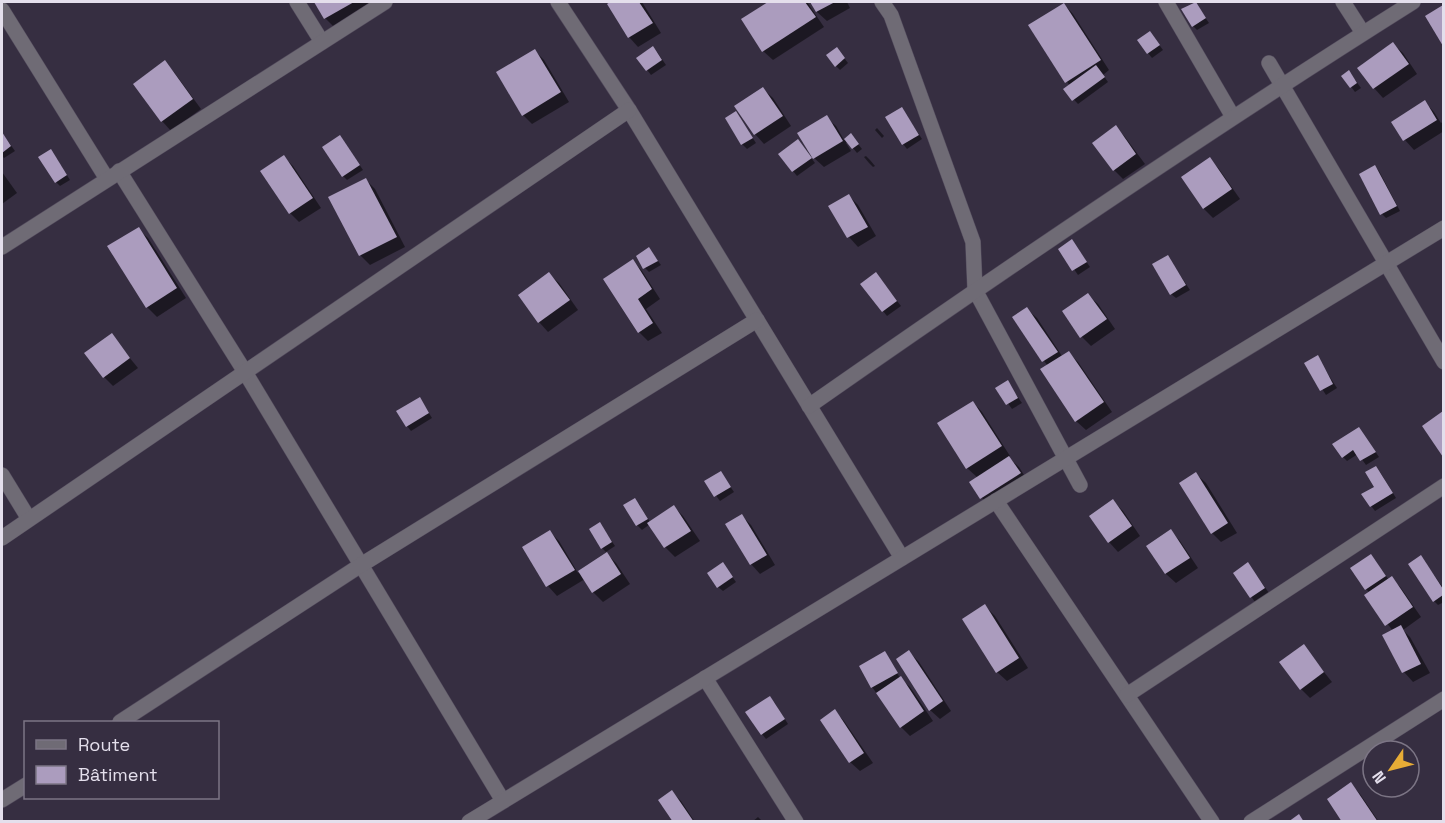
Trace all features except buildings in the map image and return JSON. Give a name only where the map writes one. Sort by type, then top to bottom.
[{"type":"street","points":[[297,2],[322,42]]},
{"type":"street","points":[[2,247],[385,2]]},
{"type":"street","points":[[558,2],[629,110],[902,558]]},
{"type":"street","points":[[882,2],[891,15],[973,242],[975,290],[1080,484]]},
{"type":"street","points":[[1166,2],[1233,117]]},
{"type":"street","points":[[1343,2],[1363,33]]},
{"type":"street","points":[[809,406],[975,290],[1282,84],[1413,2]]},
{"type":"street","points":[[2,10],[245,372],[503,801]]},
{"type":"street","points":[[1269,63],[1443,362]]},
{"type":"street","points":[[2,538],[629,110]]},
{"type":"street","points":[[469,822],[1443,228]]},
{"type":"street","points":[[123,721],[361,565],[757,320]]},
{"type":"street","points":[[2,475],[29,519]]},
{"type":"street","points":[[1127,695],[1443,486]]},
{"type":"street","points":[[996,501],[1212,822]]},
{"type":"street","points":[[705,678],[796,822]]},
{"type":"street","points":[[1251,822],[1443,699]]},
{"type":"street","points":[[2,800],[24,786]]}]
